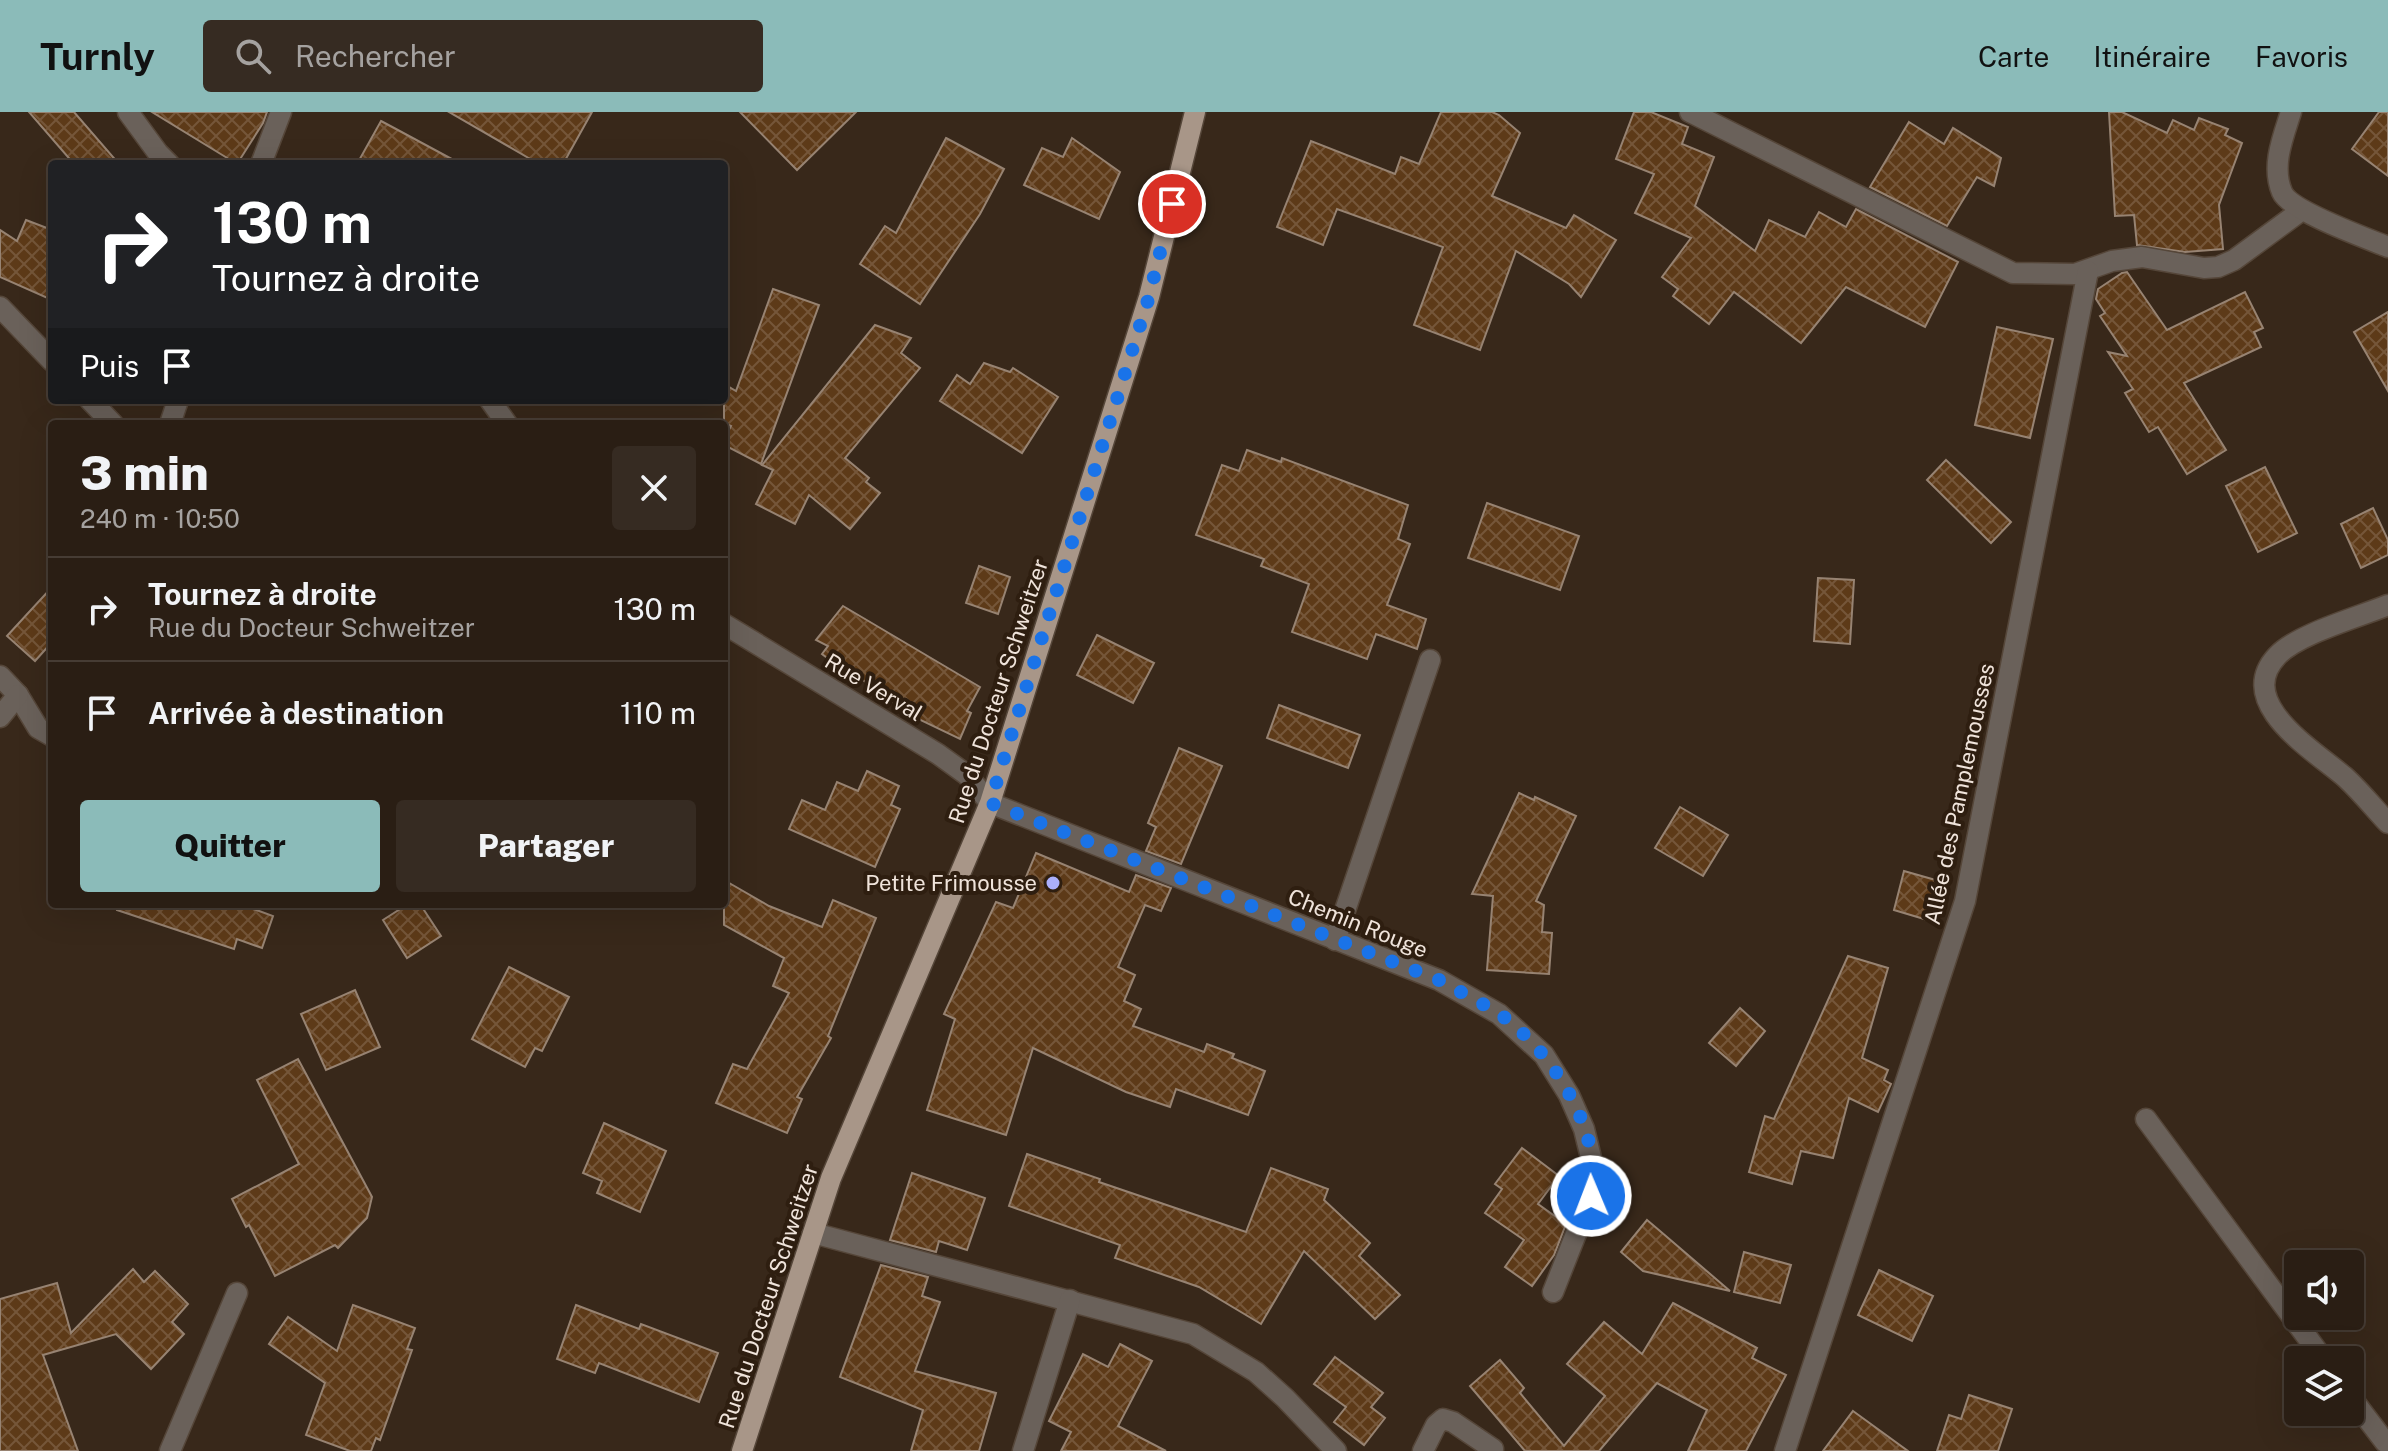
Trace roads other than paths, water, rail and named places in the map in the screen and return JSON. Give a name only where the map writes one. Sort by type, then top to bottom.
[{"type":"main road","name":"Rue du Docteur Schweitzer","points":[[742,1451],[831,1178],[990,803],[1149,297],[1195,112]]},
{"type":"street","points":[[128,112],[165,160]]},
{"type":"street","points":[[263,160],[281,112]]},
{"type":"street","points":[[1690,112],[2013,273],[2061,275],[2088,271],[2112,261],[2142,257],[2204,268],[2218,267],[2234,260],[2302,210]]},
{"type":"street","points":[[2291,112],[2279,150],[2277,171],[2283,195],[2302,210],[2388,247]]},
{"type":"street","name":"Allée des Pamplemousses","points":[[1785,1451],[1965,901],[2088,271]]},
{"type":"street","points":[[0,307],[48,357]]},
{"type":"street","points":[[94,404],[109,420]]},
{"type":"street","points":[[2388,605],[2300,640],[2277,656],[2263,676],[2266,699],[2284,726],[2347,779],[2388,823]]},
{"type":"street","name":"Rue Verval","points":[[728,626],[938,754],[967,775],[990,803]]},
{"type":"street","points":[[1335,940],[1430,660]]},
{"type":"street","points":[[0,676],[18,695],[38,728],[48,734]]},
{"type":"street","points":[[0,717],[18,695]]},
{"type":"street","name":"Chemin Rouge","points":[[990,803],[1439,980],[1499,1014],[1544,1055],[1569,1095],[1584,1129],[1593,1166],[1591,1196],[1553,1292]]},
{"type":"street","points":[[2146,1119],[2314,1346]]},
{"type":"street","points":[[813,1233],[1178,1329],[1206,1341],[1256,1372],[1336,1451]]},
{"type":"street","points":[[170,1451],[237,1293]]},
{"type":"street","points":[[1023,1451],[1070,1300]]},
{"type":"street","points":[[2364,1416],[2384,1444]]},
{"type":"street","points":[[1423,1451],[1436,1425],[1443,1419],[1453,1422],[1493,1449]]},
{"type":"place","name":"Petite Frimousse","points":[[1053,883]]}]
